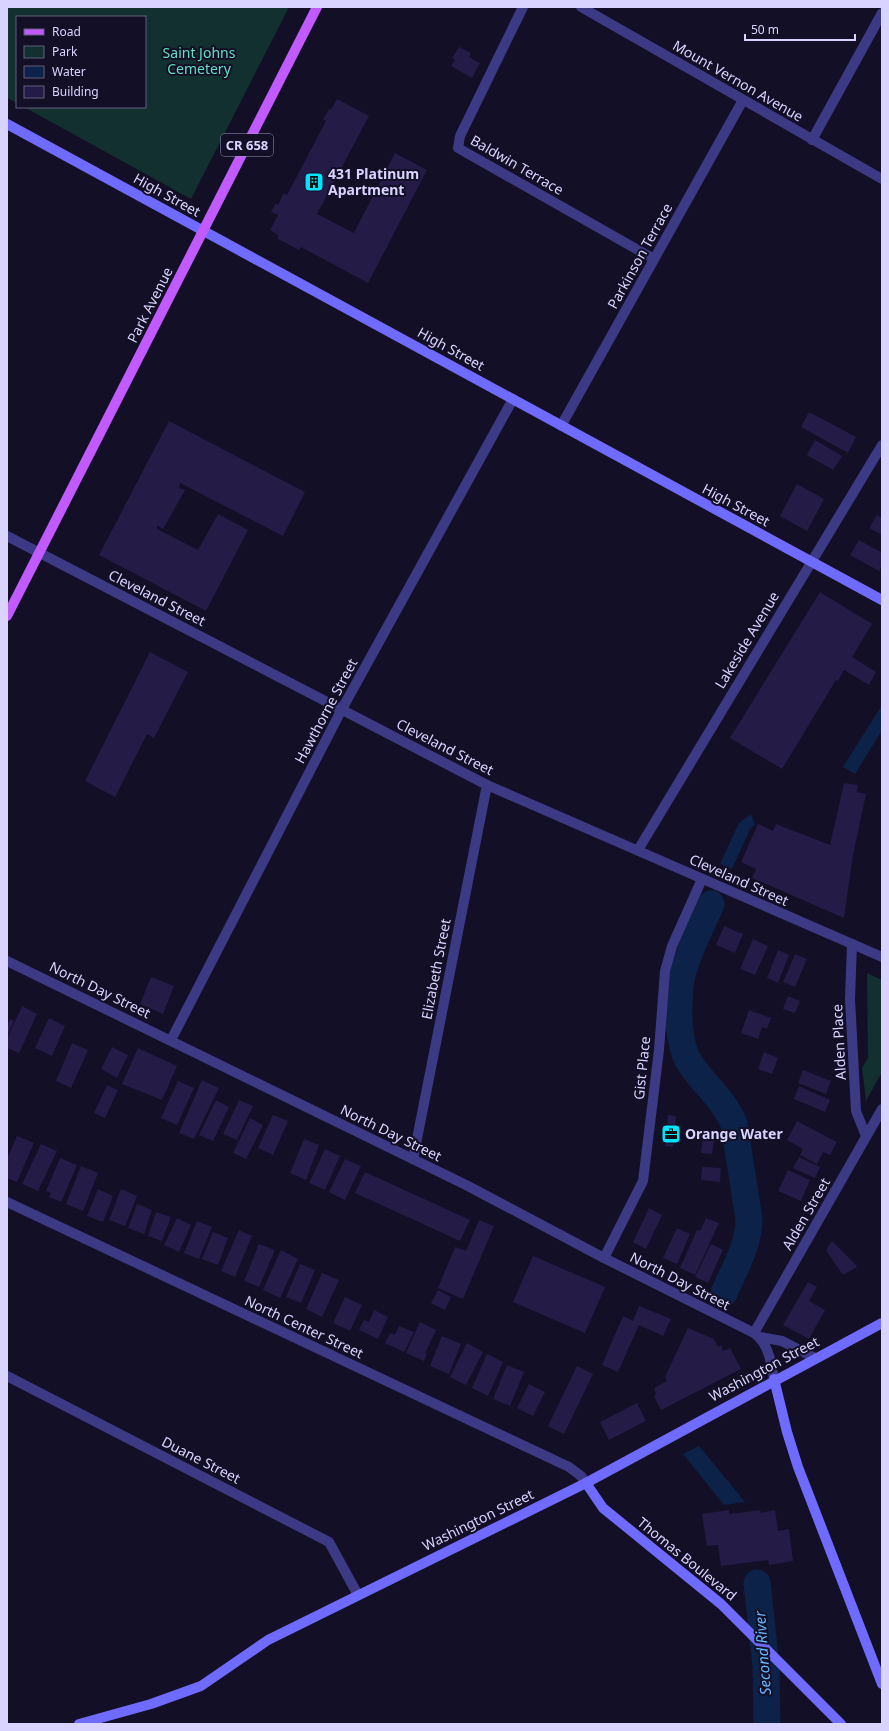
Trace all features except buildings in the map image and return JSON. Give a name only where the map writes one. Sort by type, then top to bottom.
[{"type":"main road","name":"Park Avenue","points":[[7,616],[317,7]]},
{"type":"main road","name":"High Street","points":[[7,124],[882,600]]},
{"type":"main road","name":"Washington Street","points":[[79,1724],[151,1704],[202,1686],[268,1640],[586,1482],[774,1379],[882,1323]]},
{"type":"main road","points":[[774,1379],[787,1432],[798,1467],[882,1684]]},
{"type":"main road","name":"Thomas Boulevard","points":[[586,1482],[596,1498],[612,1516],[670,1561],[749,1631],[841,1724]]},
{"type":"street","name":"Baldwin Terrace","points":[[523,7],[460,136],[458,148],[654,259]]},
{"type":"street","name":"Mount Vernon Avenue","points":[[581,7],[882,179]]},
{"type":"street","points":[[812,140],[882,12]]},
{"type":"street","name":"Parkinson Terrace","points":[[561,426],[743,100]]},
{"type":"street","name":"Hawthorne Street","points":[[171,1040],[342,709],[513,399]]},
{"type":"street","name":"Lakeside Avenue","points":[[638,850],[882,445]]},
{"type":"street","name":"Cleveland Street","points":[[7,536],[487,785],[882,957]]},
{"type":"street","name":"Elizabeth Street","points":[[413,1159],[487,785]]},
{"type":"street","name":"Gist Place","points":[[604,1258],[643,1181],[659,1050],[665,971],[672,946],[702,879]]},
{"type":"street","name":"Alden Place","points":[[852,944],[850,999],[856,1111],[866,1136]]},
{"type":"street","name":"North Day Street","points":[[7,961],[413,1159],[757,1335],[782,1342],[815,1358]]},
{"type":"street","name":"Alden Street","points":[[757,1335],[882,1109]]},
{"type":"street","name":"North Center Street","points":[[7,1202],[569,1467],[586,1482]]},
{"type":"street","points":[[757,1335],[767,1349],[774,1379]]},
{"type":"street","name":"Duane Street","points":[[7,1376],[329,1542],[358,1595]]},
{"type":"green space","name":"Saint Johns Cemetery","points":[[7,7],[289,7],[191,199],[26,108],[146,108],[146,16],[16,16],[16,102],[7,98]]},
{"type":"green space","points":[[867,973],[882,980],[882,1072],[866,1101],[862,1068],[868,1058]]},
{"type":"green space","points":[[754,1659],[774,1676],[776,1724],[754,1724]]},
{"type":"water","points":[[882,705],[882,730],[855,774],[843,767]]},
{"type":"water","points":[[751,814],[755,825],[750,829],[732,869],[720,864],[739,823]]},
{"type":"water","points":[[699,1446],[745,1502],[724,1505],[683,1454]]},
{"type":"waterway","name":"Second River","points":[[711,904],[691,948],[682,975],[679,992],[679,1021],[682,1042],[689,1062],[725,1107],[734,1124],[749,1219],[744,1248],[724,1293]]},
{"type":"waterway","name":"Second River","points":[[757,1583],[766,1666],[767,1724]]},
{"type":"place","name":"431 Platinum Apartment","points":[[314,182]]},
{"type":"place","name":"Orange Water","points":[[671,1134]]}]
